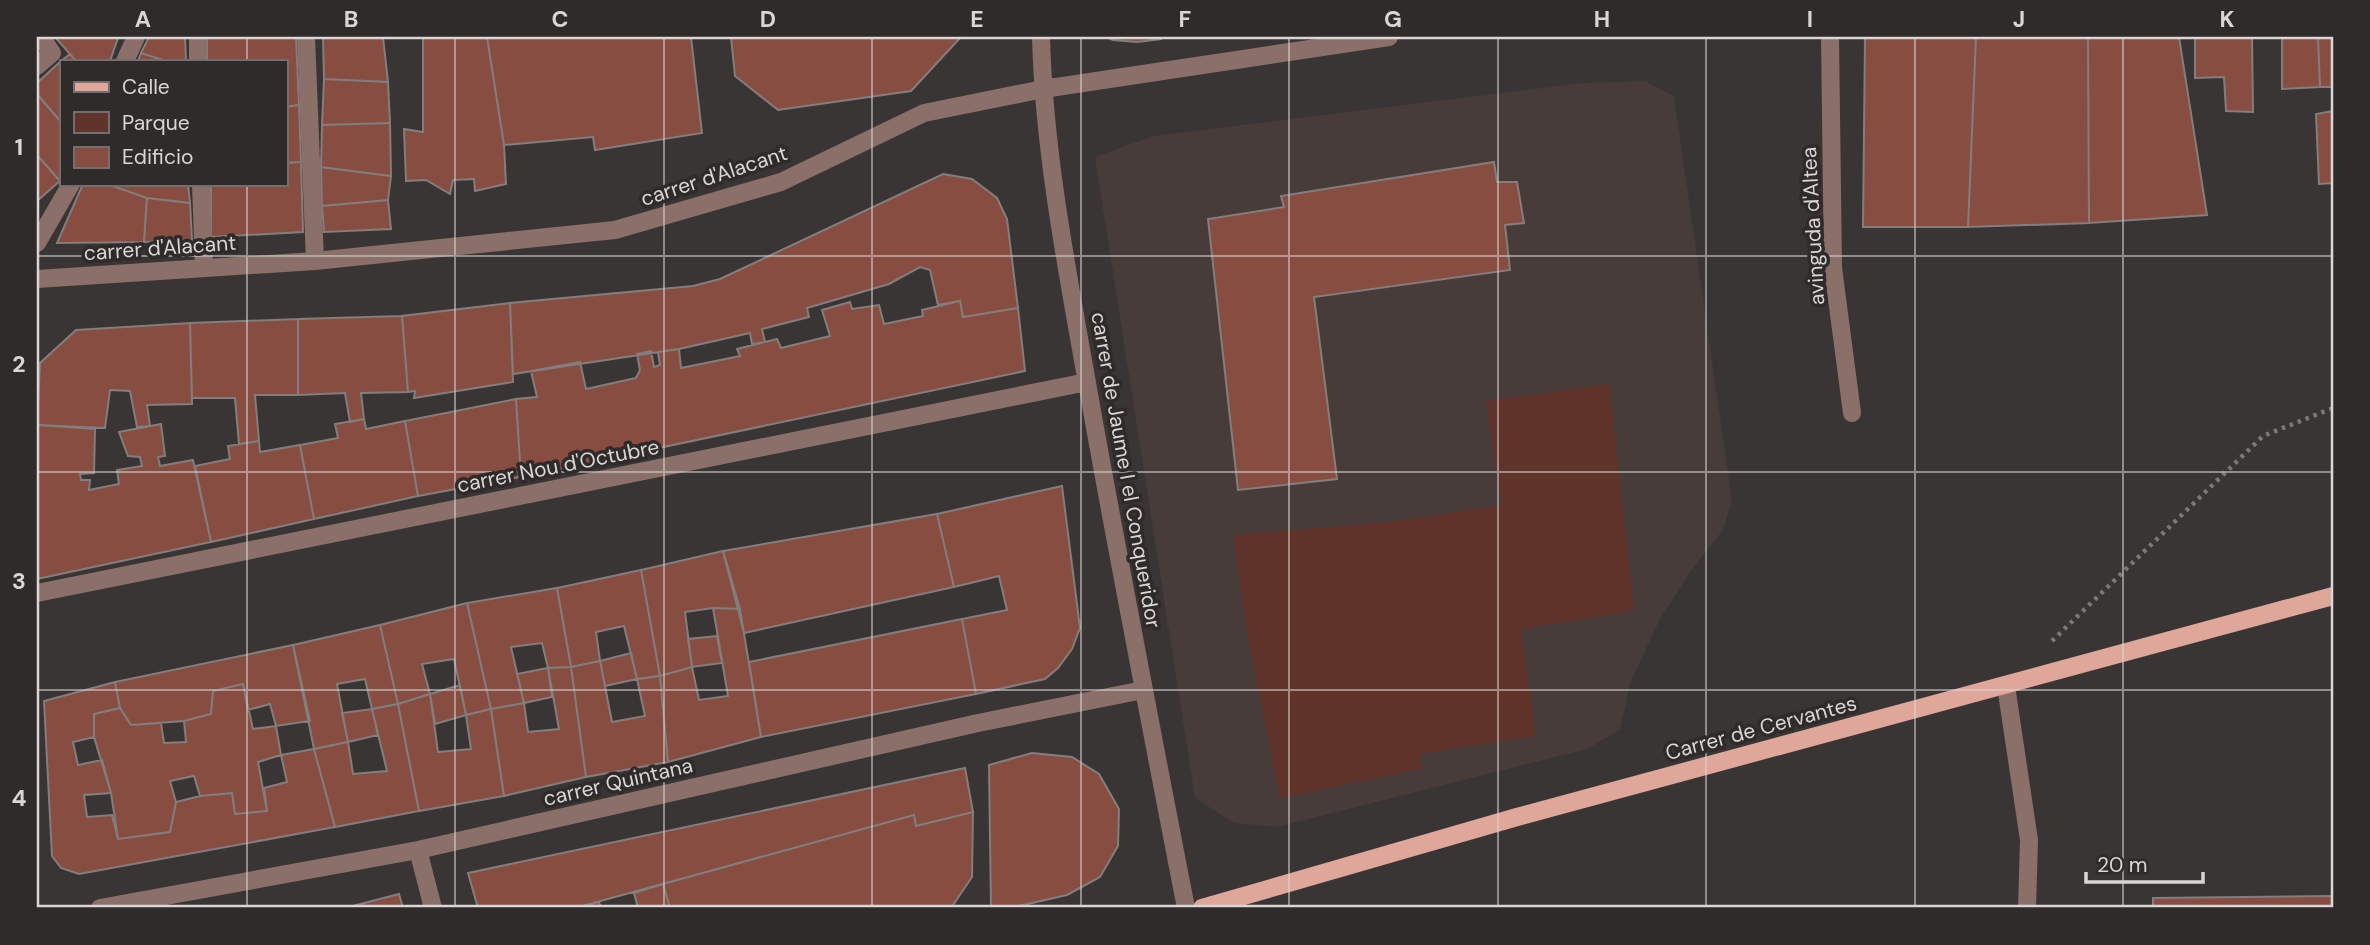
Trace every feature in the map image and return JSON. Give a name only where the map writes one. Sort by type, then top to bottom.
[{"type":"main road","name":"Carrer de Cervantes","points":[[1202,908],[1517,817],[2333,596]]},
{"type":"street","points":[[37,66],[52,53],[41,37]]},
{"type":"street","points":[[125,60],[136,37]]},
{"type":"street","points":[[198,37],[198,60]]},
{"type":"street","points":[[306,37],[315,261]]},
{"type":"street","name":"carrer de Jaume I el Conqueridor","points":[[1041,37],[1042,89],[1066,260],[1143,690],[1186,908]]},
{"type":"street","name":"carrer d'Alacant","points":[[37,279],[315,261],[615,230],[781,182],[924,113],[1042,89],[1389,37]]},
{"type":"street","name":"avinguda d'Altea","points":[[1830,37],[1833,268],[1852,413]]},
{"type":"street","points":[[37,243],[70,186]]},
{"type":"street","points":[[201,186],[204,268]]},
{"type":"street","name":"carrer Nou d'Octubre","points":[[37,593],[1087,382]]},
{"type":"street","points":[[2006,686],[2029,840],[2027,908]]},
{"type":"street","name":"carrer Quintana","points":[[100,908],[418,850],[978,723],[1143,690]]},
{"type":"street","points":[[418,850],[433,908]]},
{"type":"path","points":[[2045,648],[2263,436],[2333,408]]},
{"type":"shaded area","points":[[1645,81],[1674,96],[1732,501],[1723,530],[1690,572],[1660,619],[1630,683],[1620,730],[1587,749],[1277,827],[1234,823],[1195,798],[1095,157],[1153,136],[1582,83]]},
{"type":"green space","points":[[1609,384],[1634,611],[1521,629],[1536,736],[1420,754],[1421,769],[1280,798],[1247,632],[1233,535],[1389,522],[1501,505],[1486,401]]},
{"type":"building","points":[[55,37],[118,37],[110,60],[75,60]]},
{"type":"building","points":[[149,37],[185,37],[186,60],[163,60],[141,53]]},
{"type":"building","points":[[207,37],[296,37],[299,105],[287,107],[287,60],[207,60]]},
{"type":"building","points":[[323,37],[383,37],[388,82],[324,79]]},
{"type":"building","points":[[423,37],[487,37],[504,145],[506,184],[475,191],[474,179],[453,180],[450,194],[426,180],[406,181],[404,129],[423,132]]},
{"type":"building","points":[[487,37],[691,37],[702,133],[595,150],[593,137],[504,145]]},
{"type":"building","points":[[731,37],[961,37],[911,91],[778,110],[735,76]]},
{"type":"building","points":[[1106,37],[1161,37],[1161,39],[1137,42]]},
{"type":"building","points":[[1865,37],[1976,37],[1968,227],[1863,227]]},
{"type":"building","points":[[1976,37],[2088,37],[2089,223],[1968,227]]},
{"type":"building","points":[[2088,37],[2179,37],[2207,215],[2089,223]]},
{"type":"building","points":[[2195,37],[2252,37],[2253,112],[2226,111],[2224,77],[2195,78]]},
{"type":"building","points":[[2282,37],[2318,37],[2320,87],[2282,89]]},
{"type":"building","points":[[2318,37],[2333,37],[2333,87],[2320,87]]},
{"type":"building","points":[[141,53],[163,60],[138,60]]},
{"type":"building","points":[[70,54],[75,60],[62,60]]},
{"type":"building","points":[[60,62],[60,121],[37,94],[37,83]]},
{"type":"building","points":[[324,79],[388,82],[390,123],[322,125]]},
{"type":"building","points":[[37,94],[60,121],[60,181],[37,155]]},
{"type":"building","points":[[299,105],[301,162],[287,163],[287,107]]},
{"type":"building","points":[[2333,111],[2333,183],[2319,184],[2316,114]]},
{"type":"building","points":[[390,123],[391,176],[321,167],[322,125]]},
{"type":"building","points":[[37,155],[60,181],[37,201]]},
{"type":"building","points":[[301,162],[303,232],[211,237],[211,186],[287,186],[287,163]]},
{"type":"building","points":[[1494,162],[1497,182],[1517,182],[1524,223],[1505,225],[1510,270],[1314,297],[1337,479],[1238,490],[1208,219],[1284,207],[1281,196]]},
{"type":"building","points":[[321,167],[391,176],[388,200],[322,206]]},
{"type":"building","points":[[943,174],[972,179],[997,198],[1007,219],[1018,308],[963,317],[960,301],[938,305],[930,270],[920,267],[889,284],[807,308],[809,317],[762,329],[765,342],[752,344],[750,333],[679,349],[513,374],[510,303],[693,286],[720,279]]},
{"type":"building","points":[[82,186],[113,186],[147,198],[144,242],[57,243]]},
{"type":"building","points":[[113,186],[188,186],[190,203],[147,198]]},
{"type":"building","points":[[147,198],[190,203],[192,240],[144,242]]},
{"type":"building","points":[[388,200],[391,229],[324,232],[322,206]]},
{"type":"building","points":[[960,301],[963,317],[1018,308],[1025,371],[521,477],[516,399],[537,397],[531,371],[580,362],[586,389],[636,378],[640,370],[637,354],[651,351],[654,367],[660,365],[658,352],[679,349],[681,368],[740,356],[737,349],[777,339],[781,348],[830,336],[822,310],[850,302],[852,309],[879,305],[884,324],[923,316],[922,310]]},
{"type":"building","points":[[510,303],[513,382],[414,398],[415,391],[408,392],[402,316]]},
{"type":"building","points":[[402,316],[408,392],[361,393],[364,419],[350,422],[345,393],[298,395],[298,319]]},
{"type":"building","points":[[298,319],[298,395],[255,395],[259,441],[239,444],[235,398],[192,398],[190,323]]},
{"type":"building","points":[[190,323],[192,404],[147,405],[150,426],[137,427],[130,391],[110,390],[105,428],[37,425],[40,363],[76,330]]},
{"type":"building","points":[[516,399],[521,477],[418,496],[405,421]]},
{"type":"building","points":[[364,419],[366,429],[405,421],[418,496],[314,519],[300,445],[338,438],[335,424]]},
{"type":"building","points":[[161,424],[165,456],[158,457],[160,466],[193,460],[211,542],[37,579],[37,425],[95,429],[94,473],[80,474],[81,480],[90,480],[89,490],[119,484],[117,470],[142,466],[140,457],[128,456],[119,432]]},
{"type":"building","points":[[259,441],[260,452],[300,445],[314,519],[211,542],[195,466],[230,459],[228,446]]},
{"type":"building","points":[[1062,486],[1080,628],[1072,649],[1058,668],[1045,679],[976,694],[962,619],[1007,610],[999,576],[954,587],[937,514]]},
{"type":"building","points":[[937,514],[954,587],[744,633],[723,551]]},
{"type":"building","points":[[723,551],[740,609],[713,608],[685,612],[692,667],[660,676],[641,570]]},
{"type":"building","points":[[641,570],[660,676],[637,679],[624,626],[596,632],[600,661],[571,667],[557,588]]},
{"type":"building","points":[[557,588],[571,667],[548,668],[542,643],[511,647],[524,703],[491,709],[467,603]]},
{"type":"building","points":[[467,603],[491,709],[466,715],[454,659],[422,664],[430,694],[398,704],[380,625]]},
{"type":"building","points":[[713,608],[740,609],[761,737],[668,762],[660,676],[692,667],[699,700],[728,696]]},
{"type":"building","points":[[962,619],[976,694],[761,737],[749,662]]},
{"type":"building","points":[[380,625],[398,704],[372,709],[365,679],[337,684],[348,742],[314,749],[293,645]]},
{"type":"building","points":[[717,636],[722,663],[692,667],[688,639]]},
{"type":"building","points":[[293,645],[310,721],[276,726],[270,704],[248,710],[243,684],[213,691],[211,714],[184,721],[131,725],[120,708],[115,682]]},
{"type":"building","points":[[631,653],[637,679],[605,686],[600,661]]},
{"type":"building","points":[[600,661],[612,722],[645,716],[637,679],[660,676],[668,762],[586,777],[571,667]]},
{"type":"building","points":[[571,667],[586,777],[504,796],[491,709],[524,703],[528,732],[559,729],[548,668]]},
{"type":"building","points":[[548,668],[552,697],[524,703],[517,674]]},
{"type":"building","points":[[115,682],[120,708],[94,714],[94,737],[73,742],[78,765],[102,760],[111,793],[84,795],[87,817],[112,815],[118,839],[170,832],[176,802],[200,796],[232,793],[235,814],[267,811],[264,788],[287,782],[281,755],[314,749],[335,827],[79,874],[61,868],[52,856],[44,701]]},
{"type":"building","points":[[243,684],[253,729],[276,726],[281,755],[258,762],[267,811],[235,814],[232,793],[200,796],[194,776],[170,781],[176,802],[170,832],[118,839],[111,793],[94,737],[94,714],[120,708],[131,725],[161,723],[164,743],[186,742],[184,721],[211,714],[213,691]]},
{"type":"building","points":[[460,685],[466,715],[435,724],[430,694]]},
{"type":"building","points":[[430,694],[438,752],[471,749],[466,715],[491,709],[504,796],[419,811],[398,704]]},
{"type":"building","points":[[398,704],[419,811],[335,827],[314,749],[348,742],[353,774],[387,771],[372,709]]},
{"type":"building","points":[[372,709],[378,735],[348,742],[342,713]]},
{"type":"building","points":[[1032,753],[1072,757],[1099,774],[1119,809],[1118,846],[1100,877],[1067,895],[1010,908],[991,908],[989,765]]},
{"type":"building","points":[[965,768],[973,812],[916,826],[914,815],[575,908],[478,908],[468,873]]},
{"type":"building","points":[[973,812],[972,877],[951,908],[670,908],[663,884],[914,815],[916,826]]},
{"type":"building","points":[[663,884],[670,908],[638,908],[634,893]]},
{"type":"building","points":[[399,894],[403,908],[345,908]]},
{"type":"building","points":[[2333,896],[2333,908],[2153,908],[2153,898]]},
{"type":"building","points":[[599,902],[601,908],[578,907]]}]
